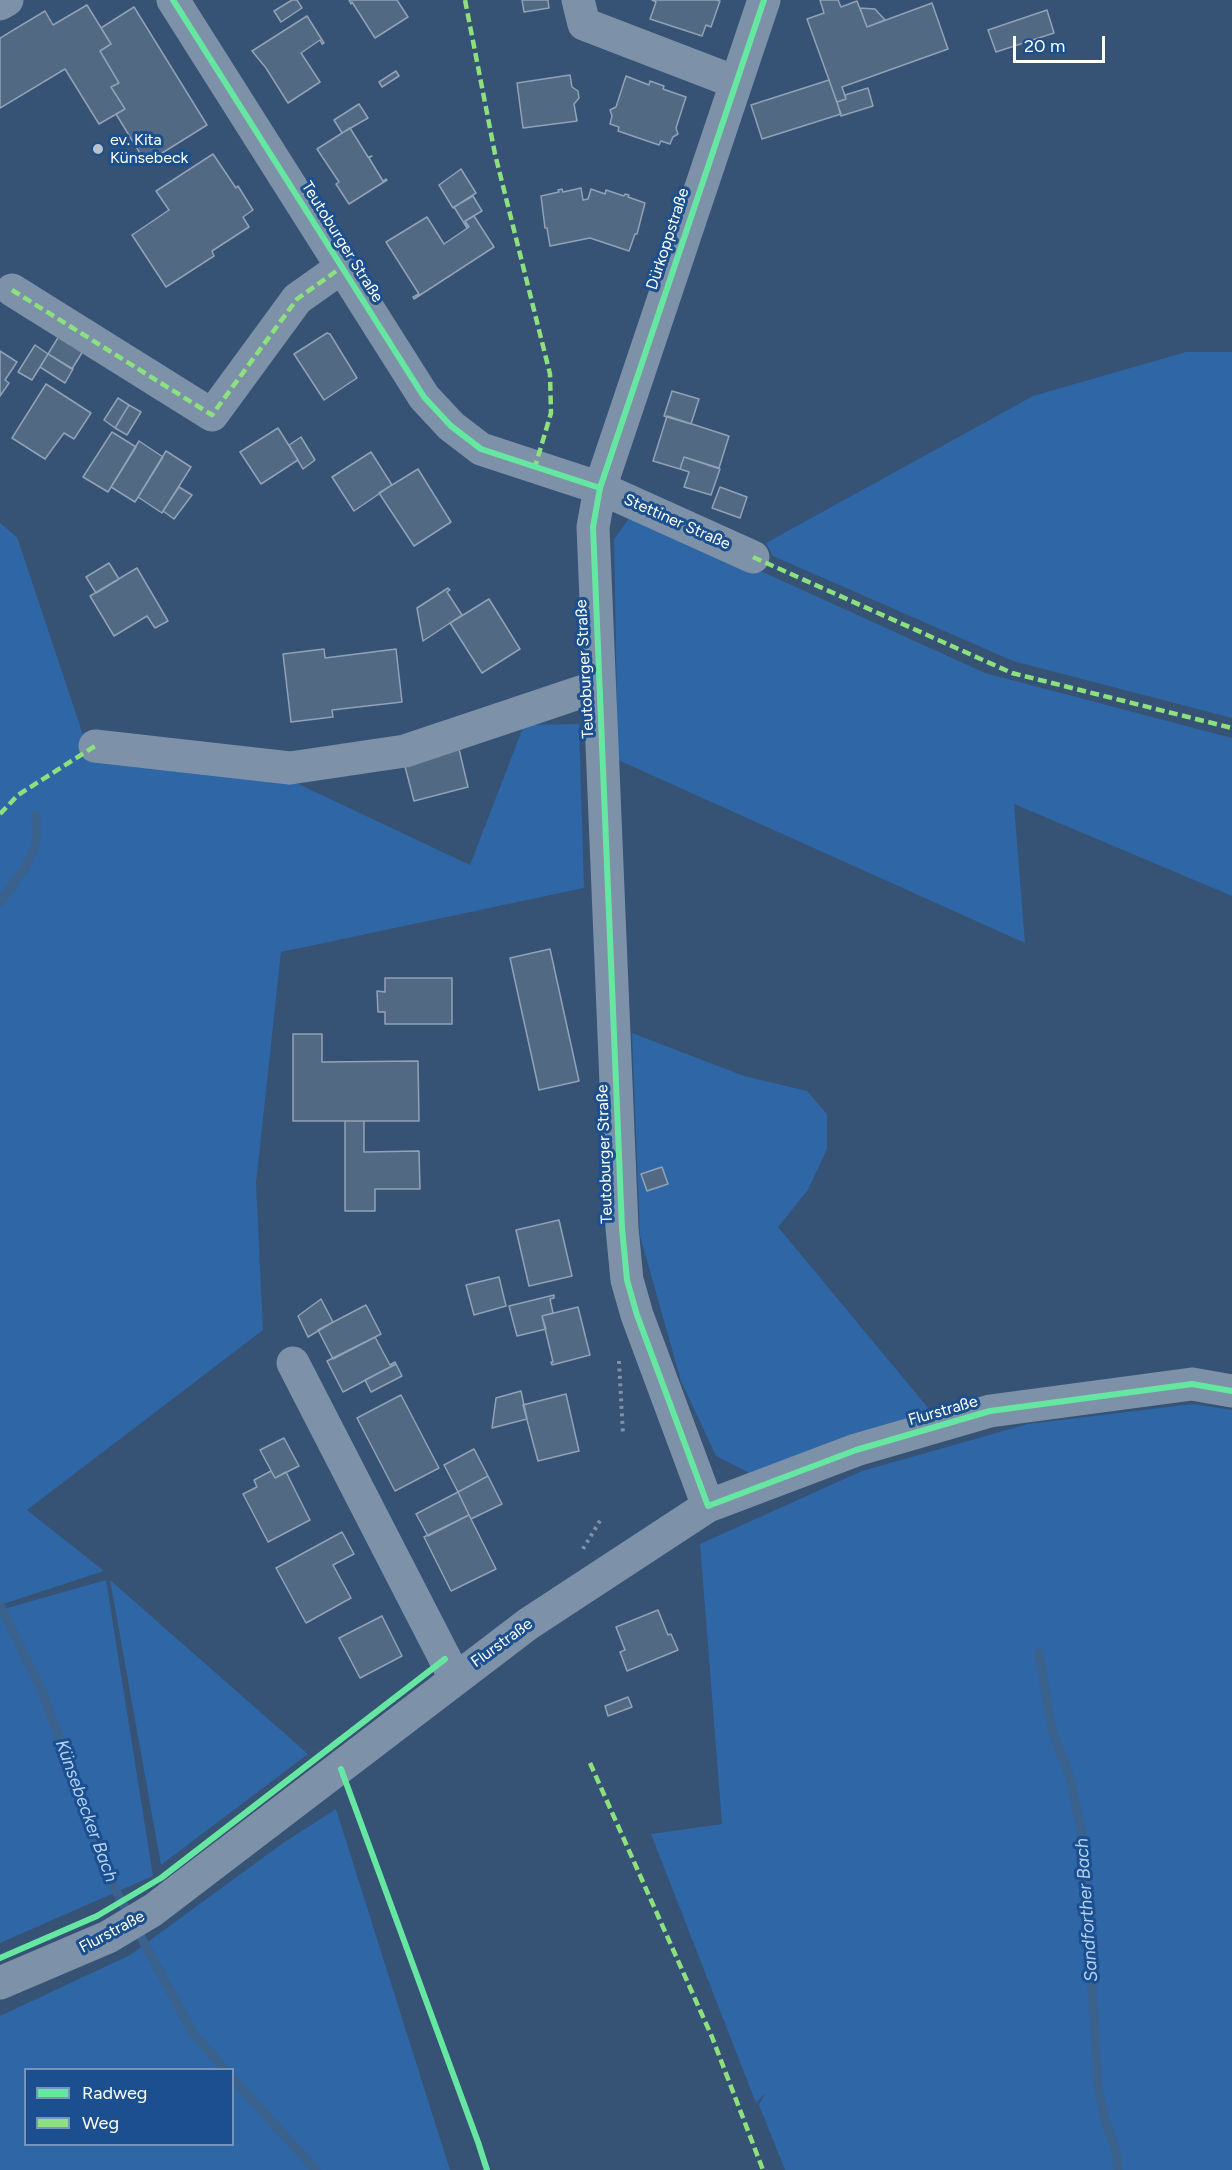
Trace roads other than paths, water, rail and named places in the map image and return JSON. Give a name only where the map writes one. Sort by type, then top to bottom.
[{"type":"street","points":[[0,4],[7,0]]},
{"type":"street","name":"Teutoburger Straße","points":[[173,0],[424,397],[451,426],[481,449],[600,488],[593,527],[622,1228],[627,1280],[637,1315],[708,1506]]},
{"type":"street","points":[[578,0],[584,24],[735,82]]},
{"type":"street","name":"Dürkoppstraße","points":[[600,488],[764,0]]},
{"type":"street","name":"Teutoburger Straße","points":[[12,290],[212,415],[297,299],[342,267]]},
{"type":"street","name":"Stettiner Straße","points":[[600,488],[753,557]]},
{"type":"street","name":"Teutoburger Straße","points":[[95,746],[290,768],[405,751],[599,686]]},
{"type":"street","points":[[293,1363],[455,1678]]},
{"type":"street","name":"Flurstraße","points":[[0,1983],[108,1937],[153,1910],[528,1624],[708,1506],[856,1450],[990,1411],[1192,1384],[1232,1390]]},
{"type":"waterway","points":[[0,902],[25,868],[34,849],[37,835],[36,815]]},
{"type":"waterway","name":"Künsebecker Bach","points":[[0,1605],[42,1691],[116,1891],[193,2033],[223,2068]]},
{"type":"waterway","name":"Sandforther Bach","points":[[1039,1653],[1052,1730],[1070,1777],[1083,1838],[1098,2086],[1104,2117],[1116,2151],[1118,2170]]},
{"type":"waterway","name":"Künsebecker Bach","points":[[234,2080],[316,2170]]},
{"type":"place","name":"ev. Kita Künsebeck","points":[[98,149]]}]
